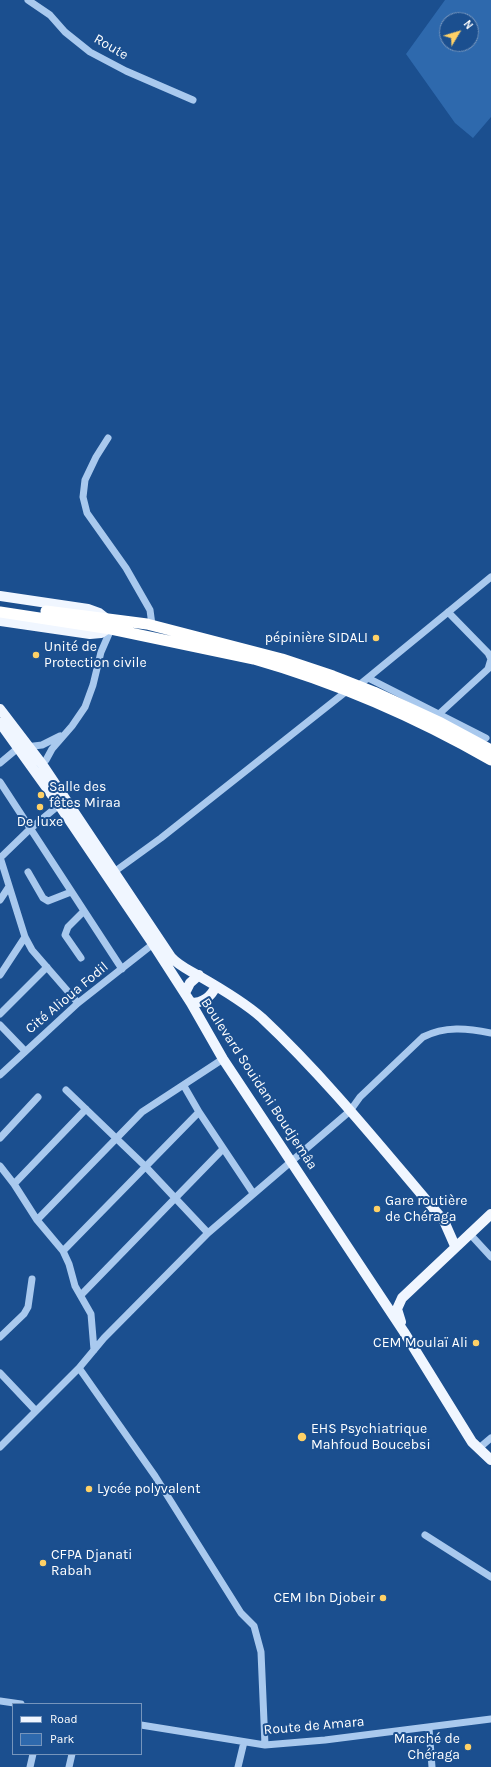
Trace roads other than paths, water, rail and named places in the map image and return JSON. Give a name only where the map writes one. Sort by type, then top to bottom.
[{"type":"highway","points":[[0,605],[109,626],[254,659],[353,688],[491,760]]},
{"type":"highway","points":[[0,612],[109,626],[152,625],[282,659],[353,688],[414,710],[491,750]]},
{"type":"main road","points":[[0,596],[88,609],[99,613],[109,626],[97,634],[90,634],[0,621]]},
{"type":"main road","name":"Boulevard Souidani Boudjemâa","points":[[0,709],[24,748],[114,872],[171,957],[182,966],[199,975]]},
{"type":"main road","name":"Boulevard Souidani Boudjemâa","points":[[0,723],[24,748]]},
{"type":"main road","name":"Boulevard Souidani Boudjemâa","points":[[38,767],[59,805],[185,993],[223,1059],[404,1332],[478,1449],[491,1460]]},
{"type":"main road","points":[[185,993],[190,983],[199,975],[261,1018],[339,1096],[350,1111],[444,1221],[455,1246]]},
{"type":"main road","points":[[191,1003],[200,1002],[208,998],[216,986]]},
{"type":"main road","points":[[404,1332],[397,1308],[402,1298],[455,1246],[491,1214]]},
{"type":"main road","points":[[379,1295],[395,1299],[402,1298]]},
{"type":"street","name":"Route","points":[[28,0],[50,15],[65,32],[90,52],[126,71],[193,100]]},
{"type":"street","points":[[108,438],[96,457],[85,480],[83,497],[84,502],[87,513],[126,568],[150,610],[152,625]]},
{"type":"street","points":[[114,872],[368,678],[491,577]]},
{"type":"street","points":[[439,714],[488,669],[491,663],[488,653],[448,612]]},
{"type":"street","points":[[38,767],[75,722],[85,707],[93,685],[109,626]]},
{"type":"street","points":[[368,678],[486,738]]},
{"type":"street","points":[[0,763],[24,748],[46,744],[64,734]]},
{"type":"street","points":[[0,782],[122,969]]},
{"type":"street","points":[[59,805],[30,829],[0,858],[8,888],[25,937],[32,950],[78,1004]]},
{"type":"street","points":[[28,872],[43,898],[48,901],[71,892]]},
{"type":"street","points":[[0,900],[8,888]]},
{"type":"street","points":[[81,958],[65,935],[68,927],[84,911]]},
{"type":"street","points":[[0,975],[25,937]]},
{"type":"street","name":"Cité Alioua Fodil","points":[[0,1075],[78,1004],[153,944]]},
{"type":"street","points":[[2,1009],[47,967]]},
{"type":"street","points":[[0,1025],[25,1051]]},
{"type":"street","points":[[0,1447],[79,1368],[104,1338],[208,1232],[350,1111],[360,1097],[423,1038],[435,1031],[454,1028],[491,1033]]},
{"type":"street","points":[[37,1220],[142,1112],[184,1086],[223,1059]]},
{"type":"street","points":[[184,1086],[199,1112],[253,1193]]},
{"type":"street","points":[[66,1090],[145,1166],[208,1232]]},
{"type":"street","points":[[0,1138],[38,1097]]},
{"type":"street","points":[[14,1184],[86,1109]]},
{"type":"street","points":[[63,1251],[199,1112]]},
{"type":"street","points":[[81,1295],[223,1149]]},
{"type":"street","points":[[0,1166],[14,1184],[37,1220],[63,1251],[69,1264],[75,1286],[91,1314],[94,1350]]},
{"type":"street","points":[[469,1233],[491,1257]]},
{"type":"street","points":[[0,1336],[24,1314],[28,1307],[32,1279]]},
{"type":"street","points":[[79,1368],[158,1480],[241,1613],[254,1626],[261,1652],[265,1745]]},
{"type":"street","points":[[0,1374],[36,1412]]},
{"type":"street","points":[[478,1449],[491,1438]]},
{"type":"street","points":[[425,1535],[491,1577]]},
{"type":"street","points":[[0,1701],[14,1703]]},
{"type":"street","name":"Route de Amara","points":[[142,1725],[265,1745],[430,1728],[491,1719]]},
{"type":"street","points":[[430,1728],[432,1767]]},
{"type":"street","points":[[238,1767],[244,1742]]},
{"type":"street","points":[[30,1767],[33,1755]]},
{"type":"street","points":[[69,1767],[72,1755]]},
{"type":"place","name":"pépinière SIDALI","points":[[376,638]]},
{"type":"place","name":"Unité de Protection civile","points":[[36,655]]},
{"type":"place","name":"Salle des fêtes Miraa","points":[[41,795]]},
{"type":"place","name":"De luxe","points":[[40,807]]},
{"type":"place","name":"Gare routière de Chéraga","points":[[377,1209]]},
{"type":"place","name":"CEM Moulaï Ali","points":[[476,1343]]},
{"type":"place","name":"EHS Psychiatrique Mahfoud Boucebsi","points":[[302,1437]]},
{"type":"place","name":"Lycée polyvalent","points":[[89,1489]]},
{"type":"place","name":"CFPA Djanati Rabah","points":[[43,1563]]},
{"type":"place","name":"CEM Ibn Djobeir","points":[[383,1598]]},
{"type":"place","name":"Marché de Chéraga","points":[[468,1747]]}]
